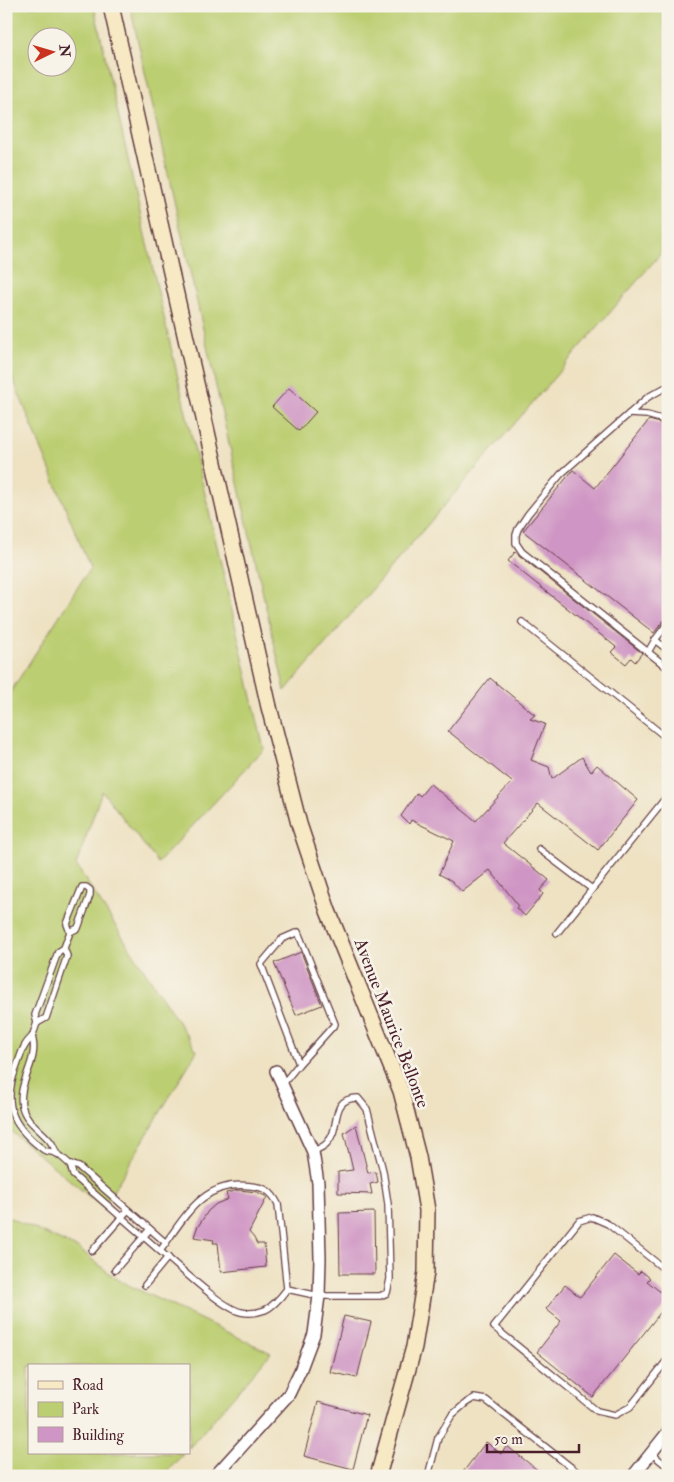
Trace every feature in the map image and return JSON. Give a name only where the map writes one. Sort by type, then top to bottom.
[{"type":"main road","name":"Avenue Maurice Bellonte","points":[[111,6],[269,707],[299,824],[328,911],[401,1091],[418,1157],[427,1210],[426,1272],[414,1347],[378,1476]]},
{"type":"street","points":[[215,1476],[289,1394],[300,1372],[314,1334],[319,1296],[318,1183],[313,1152],[276,1071]]},
{"type":"street","points":[[633,1476],[668,1432]]},
{"type":"lane","points":[[667,387],[648,397],[561,474],[528,514],[516,535],[516,543],[522,552],[668,668]]},
{"type":"lane","points":[[629,414],[647,415],[668,421]]},
{"type":"lane","points":[[522,622],[668,739]]},
{"type":"lane","points":[[648,652],[668,624]]},
{"type":"lane","points":[[655,640],[668,650]]},
{"type":"lane","points":[[557,933],[668,795]]},
{"type":"lane","points":[[539,849],[592,889]]},
{"type":"lane","points":[[70,932],[78,928],[84,912],[90,895],[90,890],[86,887],[82,887],[67,924],[70,932],[64,948],[58,952],[35,1015],[37,1022],[32,1037],[26,1042],[13,1077],[10,1092],[14,1120],[22,1131],[46,1152],[56,1153],[70,1164],[79,1167],[166,1243]]},
{"type":"lane","points":[[282,1085],[335,1024],[298,932],[282,939],[261,964],[299,1064]]},
{"type":"lane","points":[[37,1022],[46,1018],[68,956],[64,948]]},
{"type":"lane","points":[[32,1037],[35,1046],[21,1091],[22,1108],[33,1126],[54,1144],[56,1153]]},
{"type":"lane","points":[[287,1289],[319,1296],[380,1296],[387,1293],[390,1279],[388,1204],[367,1109],[358,1098],[348,1098],[341,1103],[332,1134],[327,1144],[313,1152]]},
{"type":"lane","points":[[70,1164],[73,1175],[160,1251],[226,1306],[240,1312],[253,1313],[265,1310],[274,1305],[287,1289],[278,1204],[273,1194],[258,1187],[226,1185],[213,1191],[194,1204],[160,1251]]},
{"type":"lane","points":[[92,1251],[128,1210]]},
{"type":"lane","points":[[668,1272],[608,1224],[592,1216],[579,1220],[494,1327],[597,1411],[615,1415],[630,1407],[668,1359]]},
{"type":"lane","points":[[115,1270],[150,1228]]},
{"type":"lane","points":[[145,1285],[168,1257]]},
{"type":"lane","points":[[428,1476],[438,1438],[452,1415],[466,1402],[474,1398],[486,1400],[582,1476]]},
{"type":"lane","points":[[651,1453],[668,1467]]},
{"type":"green space","points":[[6,6],[94,6],[264,749],[158,863],[102,791],[76,865],[197,1051],[103,1208],[6,1127],[6,699],[90,568],[6,362]]},
{"type":"green space","points":[[130,6],[668,6],[668,245],[285,691]]},
{"type":"green space","points":[[6,1216],[79,1249],[118,1280],[271,1353],[190,1447],[190,1364],[28,1364],[28,1454],[183,1454],[163,1476],[6,1476]]},
{"type":"building","points":[[289,388],[316,412],[299,431],[272,407]]},
{"type":"building","points":[[649,420],[663,424],[668,428],[668,618],[664,620],[654,633],[523,531],[573,470],[595,488]]},
{"type":"building","points":[[515,552],[642,653],[635,662],[631,658],[626,664],[611,652],[616,647],[508,561]]},
{"type":"building","points":[[490,678],[535,715],[530,719],[545,724],[531,760],[549,767],[552,779],[582,757],[591,772],[597,765],[638,800],[598,850],[538,803],[503,843],[549,880],[540,890],[543,894],[525,916],[516,908],[518,905],[490,870],[462,892],[452,881],[439,874],[454,841],[411,820],[409,824],[401,816],[417,793],[420,796],[430,784],[476,821],[512,782],[448,731]]},
{"type":"building","points":[[301,952],[322,1005],[296,1015],[274,963]]},
{"type":"building","points":[[356,1125],[368,1173],[376,1172],[378,1182],[370,1184],[372,1194],[338,1193],[338,1172],[353,1170],[344,1133]]},
{"type":"building","points":[[238,1190],[257,1192],[267,1197],[249,1232],[257,1244],[264,1244],[266,1267],[221,1272],[218,1243],[213,1243],[214,1240],[194,1237],[197,1228],[208,1211],[216,1204],[228,1199],[226,1193]]},
{"type":"building","points":[[374,1212],[375,1274],[340,1274],[339,1213]]},
{"type":"building","points":[[614,1255],[638,1274],[641,1271],[650,1278],[647,1281],[668,1298],[668,1303],[593,1397],[537,1352],[561,1321],[546,1309],[565,1285],[580,1297]]},
{"type":"building","points":[[344,1316],[371,1322],[357,1378],[330,1372]]},
{"type":"building","points":[[318,1402],[367,1415],[353,1469],[304,1456]]},
{"type":"building","points":[[486,1442],[501,1454],[507,1446],[545,1476],[460,1476]]}]
